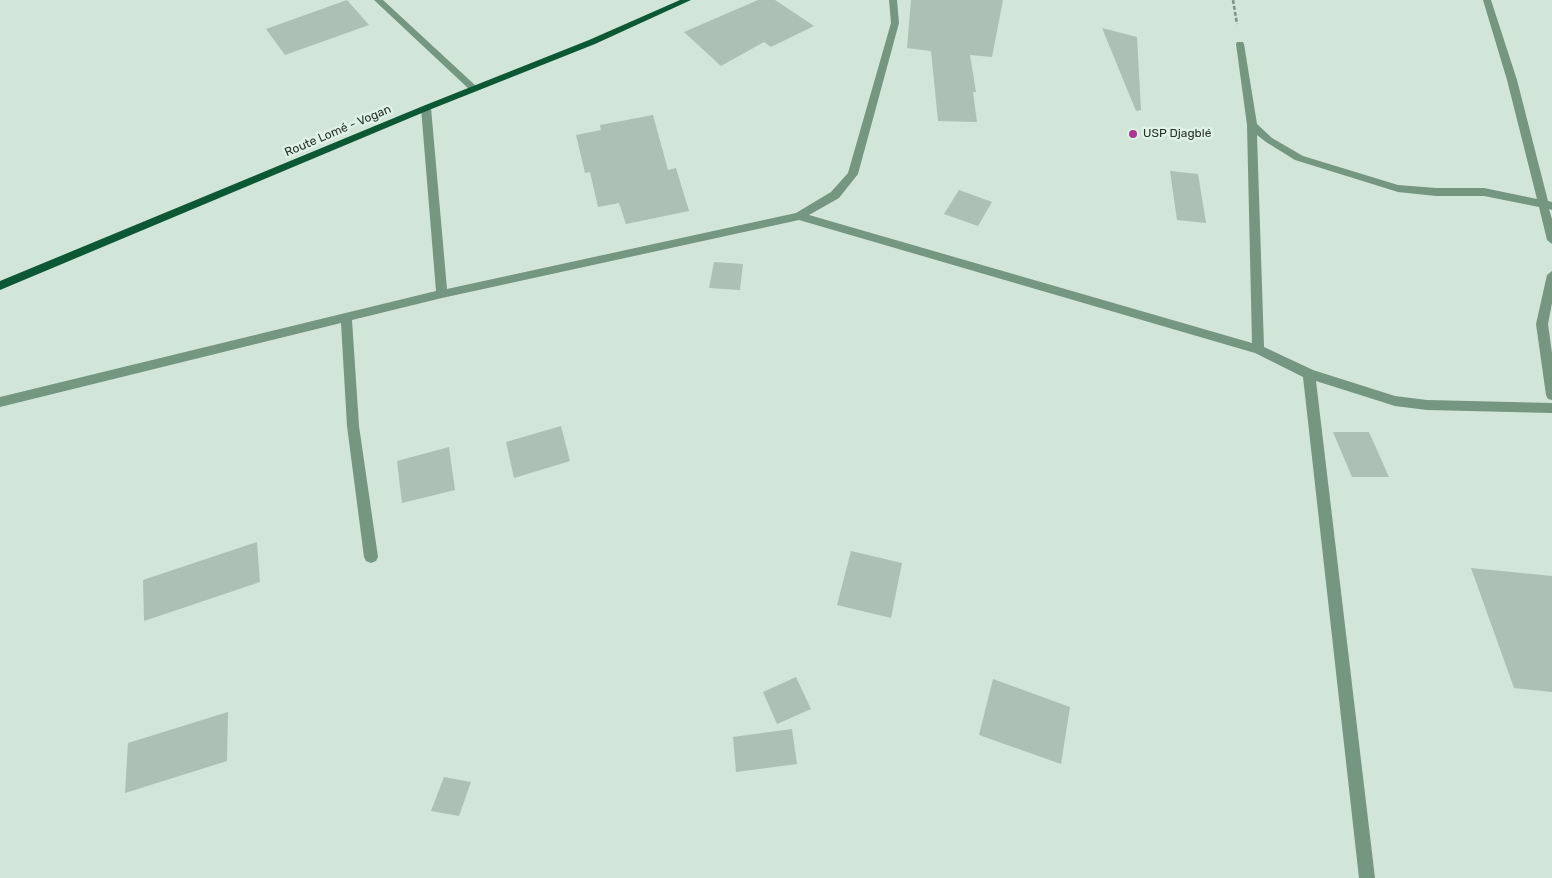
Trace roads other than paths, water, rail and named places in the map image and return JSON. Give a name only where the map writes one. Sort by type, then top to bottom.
[{"type":"main road","name":"Route Lomé - Vogan","points":[[0,286],[473,88],[592,42],[687,0]]},
{"type":"street","points":[[378,0],[473,88]]},
{"type":"street","points":[[0,402],[442,294],[799,216],[835,195],[853,174],[895,23],[893,0]]},
{"type":"street","points":[[1487,0],[1548,205],[1552,240]]},
{"type":"street","points":[[1240,44],[1252,125],[1258,348]]},
{"type":"street","points":[[426,108],[442,294]]},
{"type":"street","points":[[1252,125],[1269,140],[1299,158],[1398,188],[1436,192],[1484,192],[1548,205]]},
{"type":"street","points":[[799,216],[1258,348],[1309,374],[1395,401],[1427,405],[1552,408]]},
{"type":"street","points":[[1552,275],[1542,324],[1552,395]]},
{"type":"street","points":[[346,317],[353,426],[371,556]]},
{"type":"street","points":[[1309,374],[1367,878]]},
{"type":"place","name":"USP Djagblé","points":[[1133,134]]}]
